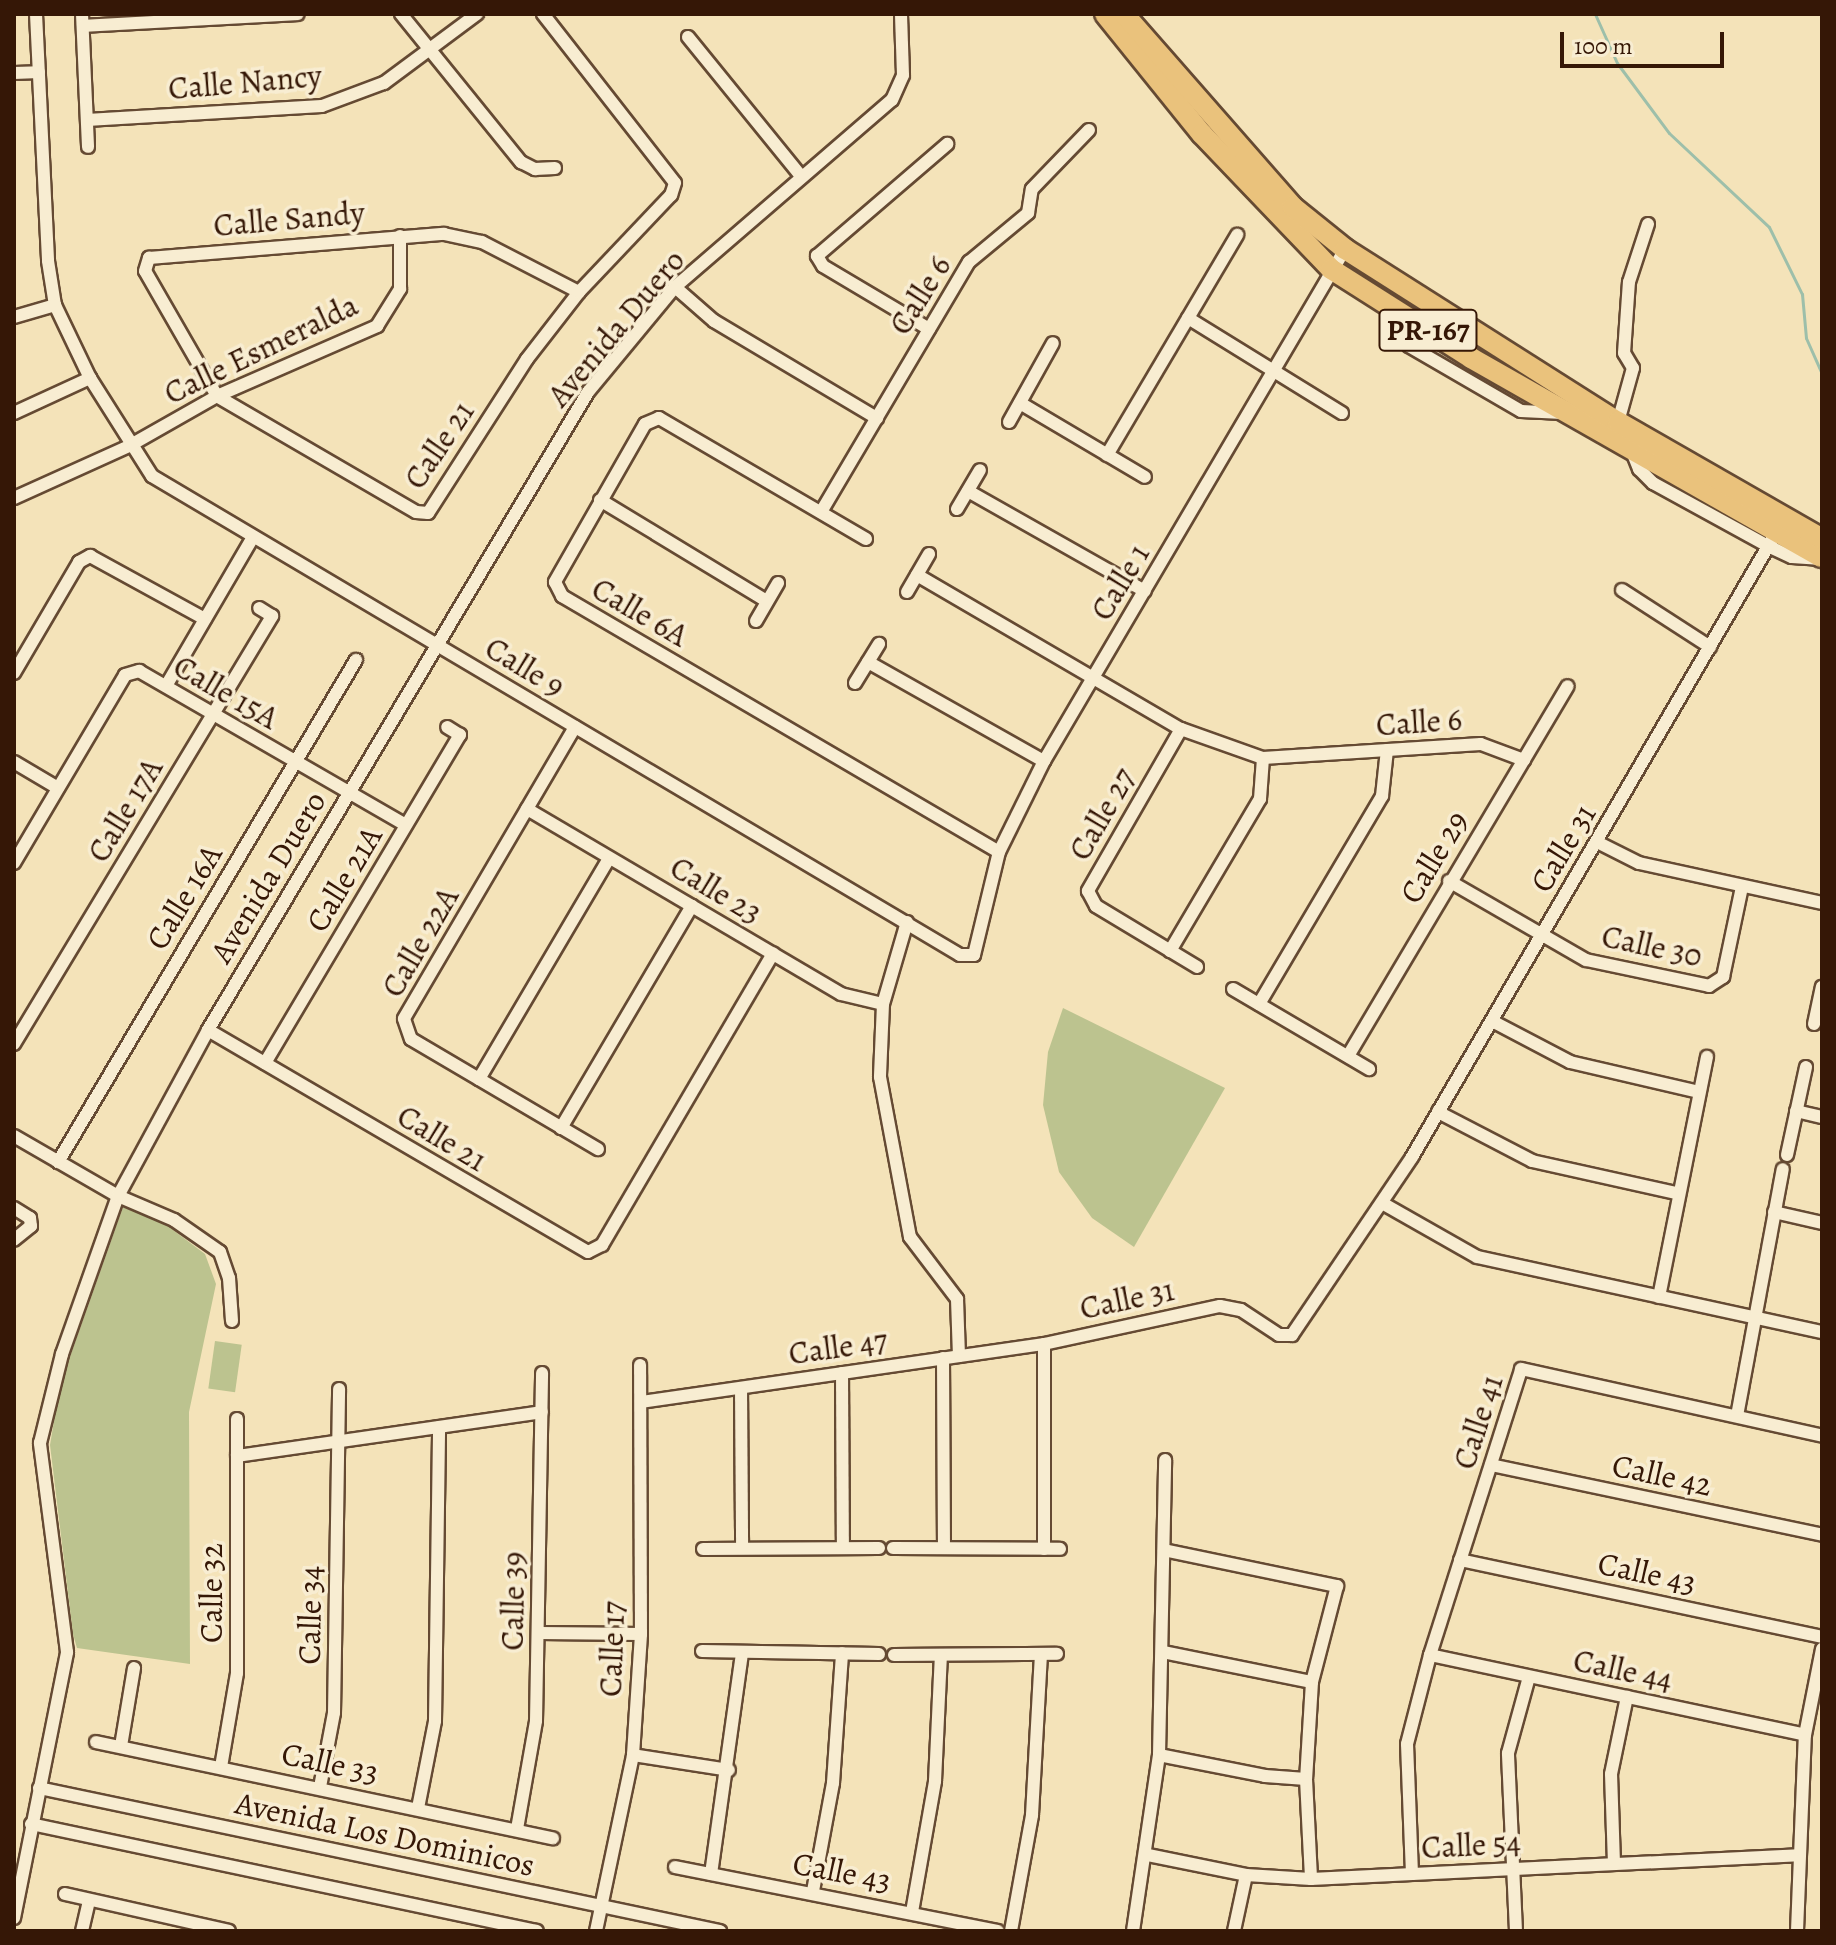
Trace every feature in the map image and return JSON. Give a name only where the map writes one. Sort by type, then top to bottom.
[{"type":"main road","name":"PR-167","points":[[1105,14],[1202,134],[1331,269],[1569,414],[1822,558]]},
{"type":"main road","name":"PR-167","points":[[1124,14],[1293,207],[1345,249],[1618,422],[1777,532],[1822,539]]},
{"type":"street","name":"Calle 9","points":[[36,14],[48,261],[55,305],[90,378],[129,446],[152,476],[960,955],[974,955]]},
{"type":"street","points":[[88,147],[82,20],[298,14]]},
{"type":"street","points":[[401,14],[521,162],[535,169],[555,168]]},
{"type":"street","name":"Calle Nancy","points":[[87,120],[322,106],[384,83],[477,14]]},
{"type":"street","points":[[543,14],[675,183],[671,195],[579,292]]},
{"type":"street","name":"Avenida Duero","points":[[14,1918],[67,1652],[40,1443],[62,1354],[118,1196],[208,1030],[435,644],[588,392],[675,287],[897,92],[903,75],[901,14]]},
{"type":"street","points":[[688,37],[801,176]]},
{"type":"street","points":[[14,73],[39,72]]},
{"type":"street","name":"Calle 6","points":[[821,512],[969,262],[1028,213],[1032,189],[1089,130]]},
{"type":"street","points":[[929,329],[823,266],[817,256],[947,144]]},
{"type":"street","points":[[1618,422],[1633,368],[1624,353],[1629,282],[1648,224]]},
{"type":"street","name":"Calle Sandy","points":[[217,396],[145,271],[149,258],[444,234],[482,242],[579,292]]},
{"type":"street","points":[[1107,455],[1237,235]]},
{"type":"street","name":"Calle Esmeralda","points":[[14,498],[129,446],[217,396],[377,326],[400,289],[400,236]]},
{"type":"street","name":"Calle 1","points":[[974,955],[999,852],[1044,761],[1345,249]]},
{"type":"street","points":[[675,287],[714,321],[877,418]]},
{"type":"street","name":"Calle 21","points":[[217,396],[416,512],[428,513],[527,359],[579,292]]},
{"type":"street","points":[[14,317],[55,305]]},
{"type":"street","points":[[1188,318],[1342,413]]},
{"type":"street","points":[[1009,422],[1053,343]]},
{"type":"street","points":[[14,413],[90,378]]},
{"type":"street","points":[[1020,403],[1145,477]]},
{"type":"street","name":"Calle 6A","points":[[866,539],[659,418],[645,424],[555,582],[562,596],[999,852]]},
{"type":"street","points":[[957,509],[980,470]]},
{"type":"street","points":[[968,491],[1145,591]]},
{"type":"street","points":[[600,500],[767,601]]},
{"type":"street","name":"Calle 31","points":[[1044,1344],[1220,1306],[1241,1310],[1279,1335],[1292,1335],[1382,1203],[1438,1112],[1777,532]]},
{"type":"street","points":[[166,686],[253,537]]},
{"type":"street","points":[[907,592],[929,554]]},
{"type":"street","points":[[14,673],[20,650],[79,562],[90,556],[205,619]]},
{"type":"street","points":[[917,575],[1094,677]]},
{"type":"street","points":[[756,621],[778,583]]},
{"type":"street","points":[[1622,590],[1710,647]]},
{"type":"street","name":"Calle 17A","points":[[14,1044],[272,616],[259,608]]},
{"type":"street","points":[[855,683],[879,644]]},
{"type":"street","name":"Calle 16A","points":[[58,1162],[356,660]]},
{"type":"street","points":[[868,662],[1044,761]]},
{"type":"street","name":"Calle 15A","points":[[14,863],[125,675],[139,671],[406,825]]},
{"type":"street","name":"Calle 6","points":[[1094,677],[1181,729],[1263,758],[1481,744],[1524,760]]},
{"type":"street","name":"Calle 29","points":[[1348,1056],[1449,881],[1568,686]]},
{"type":"street","name":"Calle 21A","points":[[265,1063],[460,735],[447,727]]},
{"type":"street","name":"Calle 22A","points":[[575,727],[404,1019],[411,1039],[598,1149]]},
{"type":"street","name":"Calle 27","points":[[1181,729],[1088,891],[1096,906],[1197,967]]},
{"type":"street","points":[[1259,1004],[1382,796],[1387,750]]},
{"type":"street","points":[[1170,951],[1260,799],[1263,758]]},
{"type":"street","points":[[14,762],[58,788]]},
{"type":"street","name":"Calle 23","points":[[527,809],[841,994],[883,1004]]},
{"type":"street","points":[[1597,842],[1639,863],[1822,903]]},
{"type":"street","points":[[479,1079],[609,858]]},
{"type":"street","name":"Calle 30","points":[[1449,881],[1602,966],[1709,986],[1723,977],[1742,887]]},
{"type":"street","points":[[561,1128],[692,906]]},
{"type":"street","points":[[907,922],[883,1004],[880,1077],[910,1237],[957,1299],[959,1356]]},
{"type":"street","name":"Calle 21","points":[[208,1030],[588,1252],[602,1245],[773,954]]},
{"type":"street","points":[[1814,1024],[1820,1011],[1822,987]]},
{"type":"street","points":[[1233,989],[1369,1069]]},
{"type":"street","points":[[1492,1021],[1570,1062],[1699,1092]]},
{"type":"street","points":[[1659,1297],[1676,1193],[1707,1057]]},
{"type":"street","points":[[1787,1155],[1806,1067]]},
{"type":"street","points":[[1796,1111],[1822,1117]]},
{"type":"street","points":[[1438,1112],[1532,1161],[1676,1193]]},
{"type":"street","points":[[14,1136],[118,1196],[174,1220],[220,1252],[229,1278],[232,1321]]},
{"type":"street","points":[[1737,1416],[1753,1316],[1783,1169]]},
{"type":"street","points":[[1382,1203],[1477,1257],[1822,1332]]},
{"type":"street","points":[[14,1208],[30,1218],[31,1226],[14,1240]]},
{"type":"street","points":[[1774,1212],[1822,1223]]},
{"type":"street","points":[[1044,1344],[1044,1549]]},
{"type":"street","name":"Calle 47","points":[[641,1402],[1044,1344]]},
{"type":"street","points":[[943,1358],[944,1548]]},
{"type":"street","name":"Calle 17","points":[[596,1931],[633,1755],[641,1634],[640,1365]]},
{"type":"street","name":"Calle 41","points":[[1412,1874],[1407,1744],[1430,1655],[1521,1369],[1822,1436]]},
{"type":"street","name":"Calle 39","points":[[517,1829],[536,1721],[540,1633],[542,1373]]},
{"type":"street","points":[[842,1373],[843,1548]]},
{"type":"street","points":[[741,1388],[742,1548]]},
{"type":"street","name":"Calle 34","points":[[320,1787],[334,1713],[339,1389]]},
{"type":"street","points":[[237,1456],[542,1412]]},
{"type":"street","name":"Calle 32","points":[[221,1767],[237,1673],[237,1419]]},
{"type":"street","points":[[418,1808],[435,1721],[439,1427]]},
{"type":"street","points":[[1133,1931],[1148,1855],[1159,1755],[1165,1460]]},
{"type":"street","name":"Calle 42","points":[[1491,1465],[1822,1535]]},
{"type":"street","points":[[703,1549],[879,1548]]},
{"type":"street","points":[[893,1548],[1060,1549]]},
{"type":"street","points":[[1164,1550],[1337,1586],[1312,1682],[1306,1779],[1311,1879]]},
{"type":"street","name":"Calle 43","points":[[1460,1560],[1822,1637]]},
{"type":"street","points":[[540,1633],[641,1634]]},
{"type":"street","points":[[1797,1931],[1805,1735],[1822,1649]]},
{"type":"street","points":[[702,1651],[879,1654]]},
{"type":"street","points":[[1163,1652],[1312,1682]]},
{"type":"street","points":[[711,1874],[729,1770],[742,1653]]},
{"type":"street","points":[[813,1891],[833,1783],[842,1653]]},
{"type":"street","points":[[1011,1931],[1032,1815],[1041,1654]]},
{"type":"street","points":[[894,1655],[1057,1654]]},
{"type":"street","name":"Calle 44","points":[[1430,1655],[1805,1735]]},
{"type":"street","points":[[912,1912],[935,1781],[941,1656]]},
{"type":"street","points":[[121,1746],[134,1668]]},
{"type":"street","points":[[1516,1931],[1508,1753],[1529,1677]]},
{"type":"street","points":[[1614,1864],[1611,1774],[1627,1697]]},
{"type":"street","name":"Calle 33","points":[[96,1742],[553,1838]]},
{"type":"street","points":[[633,1755],[729,1770]]},
{"type":"street","points":[[1159,1755],[1265,1776],[1306,1779]]},
{"type":"street","name":"Avenida Los Dominicos","points":[[39,1788],[720,1931]]},
{"type":"street","name":"Avenida Los Dominicos","points":[[31,1824],[537,1931]]},
{"type":"street","name":"Calle 54","points":[[1148,1855],[1246,1875],[1311,1879],[1798,1855]]},
{"type":"street","name":"Calle 43","points":[[675,1867],[813,1891],[998,1931]]},
{"type":"street","points":[[1234,1931],[1246,1875]]},
{"type":"street","points":[[65,1894],[188,1927],[229,1931]]},
{"type":"street","points":[[82,1931],[89,1901]]},
{"type":"green space","points":[[1063,1008],[1225,1088],[1134,1247],[1092,1218],[1059,1172],[1043,1105],[1048,1052]]},
{"type":"green space","points":[[123,1207],[165,1224],[205,1254],[216,1284],[189,1412],[190,1664],[77,1648],[73,1634],[50,1445],[60,1385]]},
{"type":"green space","points":[[215,1341],[242,1345],[235,1392],[208,1389]]},
{"type":"waterway","points":[[1595,14],[1617,63],[1669,133],[1769,227],[1802,294],[1806,338],[1822,374]]}]
